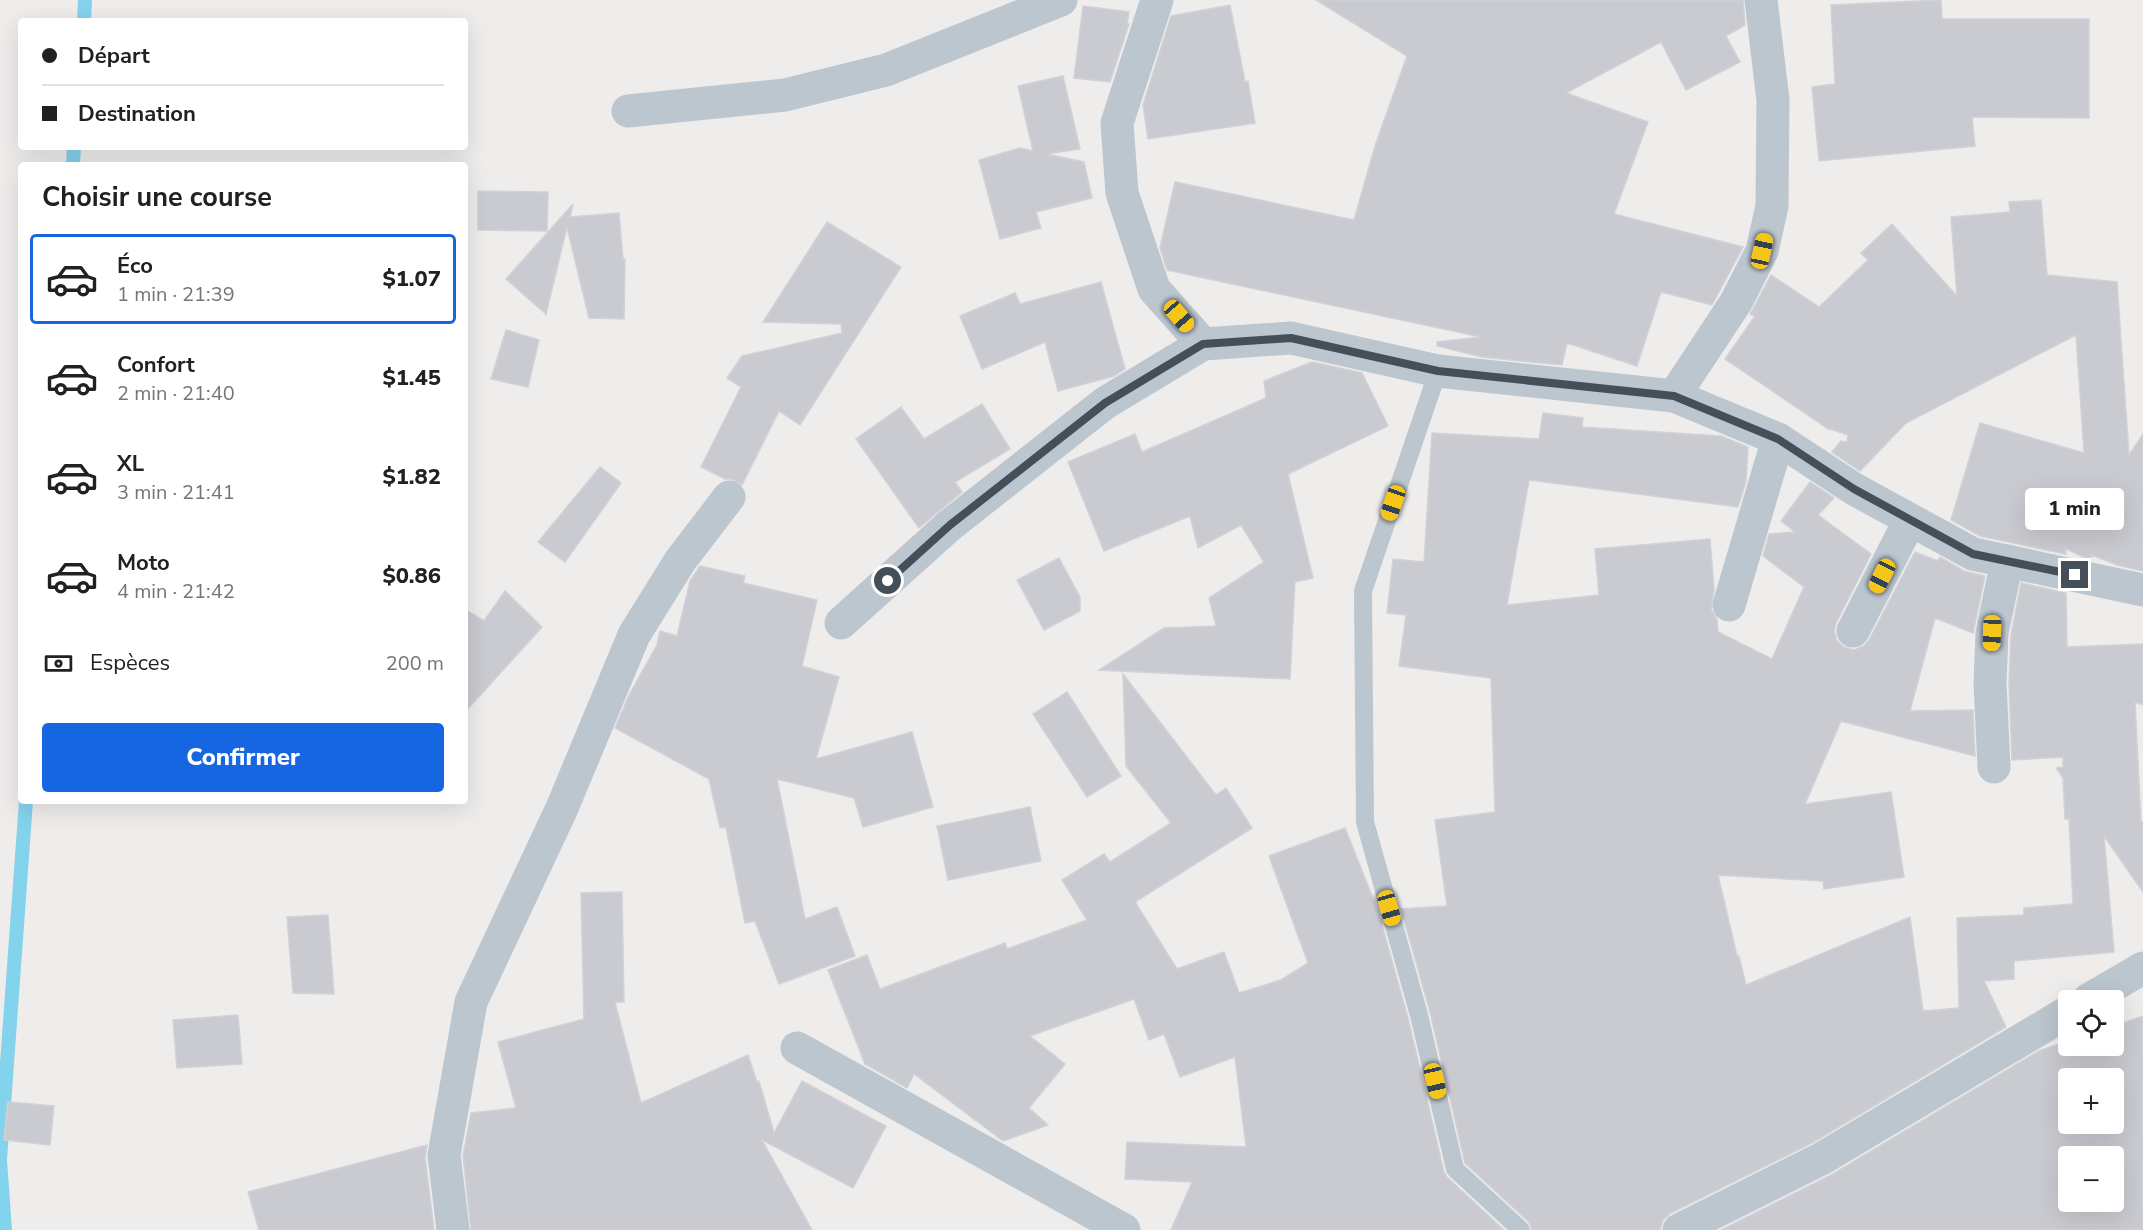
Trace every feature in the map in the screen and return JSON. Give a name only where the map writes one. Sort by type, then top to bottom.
[{"type":"street","points":[[628,111],[785,95],[886,70],[1061,0]]},
{"type":"street","points":[[1157,0],[1117,123],[1122,192],[1154,289],[1203,344]]},
{"type":"street","points":[[1674,396],[1737,302],[1762,251],[1772,206],[1773,100],[1761,0]]},
{"type":"street","points":[[841,623],[950,525],[1105,403],[1203,344],[1291,338],[1438,371],[1674,396],[1778,439],[1854,489],[1973,554],[2143,590]]},
{"type":"street","points":[[1729,605],[1778,439]]},
{"type":"street","points":[[453,1230],[444,1155],[471,1002],[562,808],[634,635],[681,561],[729,497]]},
{"type":"street","points":[[1853,631],[1910,520]]},
{"type":"street","points":[[1994,767],[1990,683],[1992,633],[2007,561]]},
{"type":"street","points":[[2105,990],[2143,968]]},
{"type":"street","points":[[1679,1230],[1821,1159],[2058,1018]]},
{"type":"street","points":[[797,1048],[1124,1230]]},
{"type":"lane","points":[[1438,371],[1363,591],[1365,822],[1419,1015],[1455,1169],[1521,1230]]},
{"type":"building","points":[[1316,0],[1743,0],[1745,25],[1726,36],[1740,62],[1686,90],[1661,42],[1566,93],[1648,122],[1614,214],[1743,247],[1712,305],[1661,292],[1637,366],[1567,343],[1562,365],[1482,357],[1437,346],[1437,342],[1481,337],[1167,270],[1160,248],[1175,182],[1354,220],[1375,146],[1407,56]]},
{"type":"building","points":[[1941,0],[1942,19],[2089,19],[2089,118],[1972,117],[1975,146],[1819,161],[1812,87],[1835,84],[1831,5]]},
{"type":"building","points":[[1230,5],[1245,82],[1248,81],[1255,123],[1148,139],[1143,105],[1171,16]]},
{"type":"building","points":[[1083,6],[1129,12],[1127,24],[1129,24],[1110,82],[1074,78]]},
{"type":"building","points":[[1063,76],[1080,149],[1046,154],[1084,162],[1092,198],[1036,212],[1041,228],[1000,239],[979,160],[1020,148],[1033,151],[1018,86]]},
{"type":"building","points":[[478,191],[548,192],[547,231],[478,230]]},
{"type":"building","points":[[2041,200],[2047,275],[2117,282],[2129,455],[2143,434],[2143,571],[2117,565],[2092,555],[2090,560],[2065,548],[2066,554],[1980,536],[1951,520],[1980,423],[2084,453],[2076,335],[1906,423],[1860,471],[1832,452],[1841,441],[1847,442],[1848,435],[1827,428],[1725,359],[1755,316],[1750,314],[1771,275],[1819,307],[1868,260],[1861,253],[1892,224],[1957,296],[1951,217],[2010,212],[2009,202]]},
{"type":"building","points":[[573,204],[570,217],[619,213],[623,259],[625,259],[624,319],[589,318],[567,227],[546,314],[506,279]]},
{"type":"building","points":[[827,222],[901,267],[800,425],[779,411],[742,485],[732,479],[725,479],[701,467],[741,387],[727,378],[742,356],[842,333],[841,324],[763,322]]},
{"type":"building","points":[[1101,282],[1125,369],[1114,376],[1058,391],[1045,342],[982,369],[960,316],[1015,293],[1020,304]]},
{"type":"building","points":[[506,330],[539,340],[528,387],[491,379]]},
{"type":"building","points":[[1312,362],[1362,373],[1388,426],[1288,474],[1313,578],[1295,582],[1290,679],[1099,670],[1164,628],[1216,626],[1209,598],[1264,562],[1241,525],[1198,548],[1190,516],[1104,551],[1068,462],[1135,434],[1142,452],[1266,398],[1264,381]]},
{"type":"building","points":[[982,404],[1010,449],[955,482],[962,492],[919,528],[856,439],[901,407],[924,439]]},
{"type":"building","points":[[1543,413],[1583,418],[1582,427],[1721,436],[1748,447],[1746,481],[1738,507],[1529,480],[1507,605],[1599,595],[1595,549],[1710,539],[1714,589],[1711,609],[1717,619],[1718,632],[1772,659],[1804,587],[1763,556],[1769,534],[1795,532],[1781,521],[1810,482],[1834,498],[1818,515],[1871,554],[1836,623],[1834,631],[1837,641],[1844,647],[1854,650],[1864,646],[1869,640],[1915,552],[1938,561],[1940,557],[1964,571],[1985,576],[1973,633],[1935,618],[1910,711],[1973,710],[1975,756],[1841,721],[1805,804],[1891,792],[1904,877],[1824,889],[1823,881],[1718,875],[1746,985],[1910,917],[1923,1011],[1959,1008],[1957,918],[2024,915],[2024,908],[2073,904],[2069,819],[2065,819],[2063,778],[2056,768],[2063,767],[2063,757],[2012,760],[2009,683],[2011,635],[2021,583],[2066,593],[2067,647],[2143,644],[2143,705],[2135,702],[2141,822],[2143,822],[2143,892],[2104,836],[2114,952],[2014,961],[2014,979],[1984,981],[2006,1027],[1812,1143],[1671,1213],[1663,1220],[1660,1230],[1532,1230],[1529,1222],[1465,1163],[1430,1012],[1401,909],[1447,906],[1435,820],[1495,812],[1491,678],[1399,666],[1406,615],[1387,613],[1393,559],[1424,562],[1432,433],[1539,439]]},
{"type":"building","points":[[600,467],[621,483],[565,562],[538,542]]},
{"type":"building","points":[[1059,558],[1080,597],[1080,611],[1044,630],[1017,580]]},
{"type":"building","points":[[700,566],[745,576],[743,583],[817,600],[802,666],[839,677],[816,759],[912,732],[933,807],[863,827],[854,798],[777,779],[805,919],[837,907],[855,956],[779,984],[755,921],[745,923],[726,827],[720,828],[709,779],[615,728],[629,695],[657,645],[660,631],[677,636],[690,581]]},
{"type":"building","points":[[505,591],[542,627],[468,709],[468,611],[484,621]]},
{"type":"building","points":[[1123,674],[1216,795],[1226,788],[1252,828],[1135,902],[1177,969],[1224,952],[1239,993],[1281,980],[1308,963],[1269,856],[1345,828],[1378,911],[1408,1018],[1444,1172],[1504,1230],[1171,1230],[1192,1182],[1125,1179],[1127,1142],[1246,1147],[1235,1057],[1180,1077],[1164,1034],[1149,1040],[1134,999],[1030,1036],[1065,1064],[1029,1108],[1048,1125],[1003,1141],[914,1074],[907,1088],[865,1064],[828,970],[867,955],[880,989],[1005,943],[1007,949],[1087,920],[1062,880],[1104,854],[1110,862],[1171,823],[1126,766]]},
{"type":"building","points":[[1067,692],[1121,776],[1087,797],[1033,714]]},
{"type":"building","points":[[1030,807],[1041,861],[948,880],[937,826]]},
{"type":"building","points":[[622,892],[624,1002],[615,1002],[641,1103],[748,1055],[757,1082],[759,1081],[774,1133],[802,1081],[886,1126],[853,1188],[762,1140],[812,1230],[471,1230],[463,1156],[471,1113],[516,1108],[498,1042],[584,1019],[581,893]]},
{"type":"building","points":[[328,915],[334,994],[293,993],[287,917]]},
{"type":"building","points":[[238,1015],[242,1064],[177,1068],[173,1020]]},
{"type":"building","points":[[2143,1016],[2143,1230],[1721,1230],[1831,1175],[2039,1051],[2058,1044],[2058,1056],[2124,1056],[2124,1023]]},
{"type":"building","points":[[8,1102],[54,1106],[50,1145],[4,1140]]},
{"type":"building","points":[[427,1145],[425,1157],[434,1230],[259,1230],[248,1192]]},
{"type":"waterway","points":[[84,18],[85,0]]},
{"type":"waterway","points":[[73,162],[74,150]]},
{"type":"waterway","points":[[0,1160],[26,804]]},
{"type":"waterway","points":[[0,1160],[5,1230]]},
{"type":"route","points":[[888,581],[950,525],[1105,403],[1203,344],[1291,338],[1438,371],[1674,396],[1778,439],[1854,489],[1973,554],[2075,575]]}]
